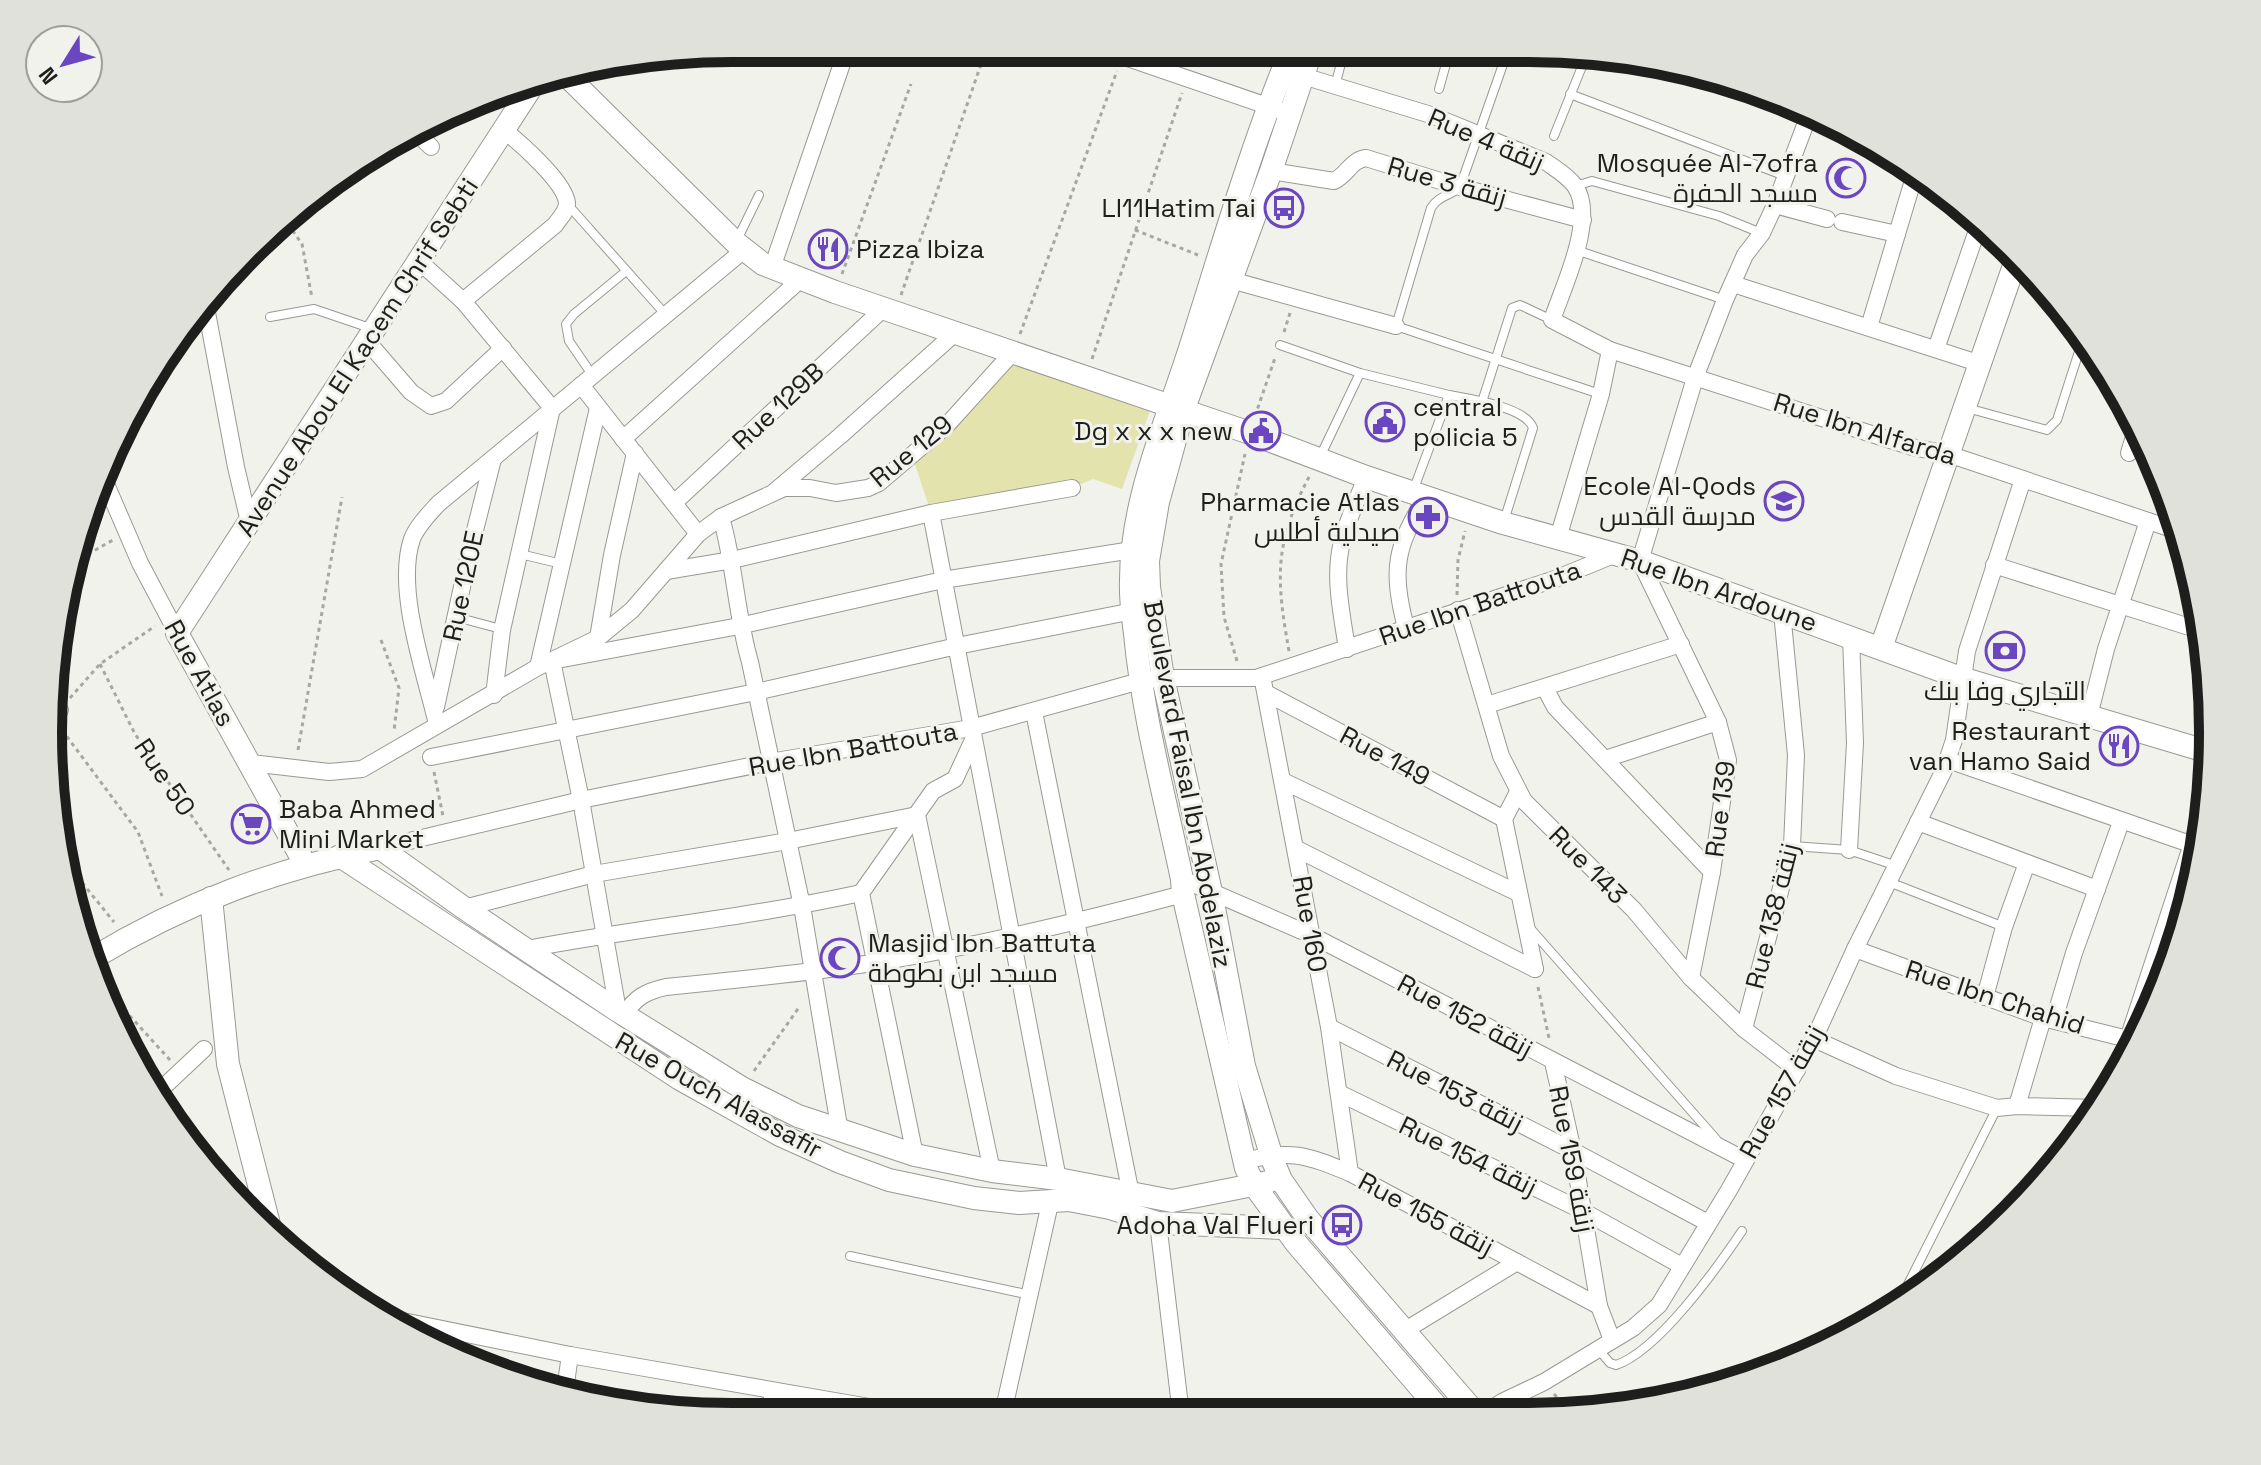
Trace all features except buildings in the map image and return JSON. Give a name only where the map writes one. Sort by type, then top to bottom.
[{"type":"street","points":[[772,268],[843,62]]},
{"type":"street","points":[[1140,62],[1291,114]]},
{"type":"street","points":[[1163,70],[1166,62]]},
{"type":"street","name":"Boulevard Faisal Ibn Abdelaziz","points":[[1286,62],[1216,262],[1190,349],[1158,502],[1148,561],[1149,587],[1163,678],[1211,892],[1244,1066],[1281,1180],[1308,1219],[1469,1403]]},
{"type":"street","name":"Boulevard Faisal Ibn Abdelaziz","points":[[1308,62],[1231,280],[1144,492],[1132,550],[1133,611],[1140,681],[1244,1161],[1254,1185],[1285,1228],[1434,1403]]},
{"type":"street","name":"Rue 4 زنقة","points":[[1303,76],[1431,115],[1546,162],[1561,172],[1575,186],[1581,199],[1583,220],[1552,320]]},
{"type":"street","name":"Rue Ibn Ardoune","points":[[573,82],[740,247],[772,268],[954,334],[1250,433],[1366,477],[1503,523],[1640,561],[1961,678],[2199,749]]},
{"type":"street","name":"Avenue Abou El Kacem Chrif Sebti","points":[[173,625],[249,522],[526,95]]},
{"type":"street","points":[[1640,561],[1695,378],[1745,255],[1762,233],[1775,205],[1806,123]]},
{"type":"street","points":[[463,301],[555,225],[567,204],[561,190],[540,163],[504,130]]},
{"type":"street","points":[[422,138],[431,147]]},
{"type":"street","name":"Rue 3 زنقة","points":[[1271,171],[1334,181],[1358,160],[1366,158],[1583,220]]},
{"type":"street","points":[[1869,327],[1912,183]]},
{"type":"street","points":[[1775,205],[1897,234]]},
{"type":"street","points":[[1936,349],[1976,233]]},
{"type":"street","points":[[436,719],[411,615],[407,563],[413,537],[438,504],[666,316],[740,247]]},
{"type":"street","points":[[419,261],[463,301],[552,408]]},
{"type":"street","points":[[1881,648],[1948,454],[2018,274]]},
{"type":"street","points":[[623,439],[801,279]]},
{"type":"street","points":[[1231,280],[1396,326]]},
{"type":"street","points":[[1733,284],[1981,364]]},
{"type":"street","name":"Rue 129B","points":[[674,503],[888,311]]},
{"type":"street","points":[[208,316],[249,522]]},
{"type":"street","name":"Rue Ibn Alfarda","points":[[1552,320],[1610,350],[1912,447],[1948,454],[2166,527]]},
{"type":"street","points":[[771,494],[954,334]]},
{"type":"street","points":[[371,335],[411,392],[431,406],[446,401],[503,348]]},
{"type":"street","points":[[1558,538],[1601,394],[1610,350]]},
{"type":"street","name":"Rue 129","points":[[251,763],[329,772],[353,771],[390,754],[436,719],[494,695],[545,664],[598,638],[632,610],[698,534],[721,517],[784,488],[799,487],[836,493],[879,483],[947,425],[1013,352]]},
{"type":"street","points":[[587,380],[598,408],[698,534]]},
{"type":"street","points":[[494,695],[502,630],[552,408]]},
{"type":"street","points":[[598,408],[562,564],[545,664],[581,800],[603,934],[621,1013],[643,994],[666,987],[815,977],[1077,922],[1183,886]]},
{"type":"street","points":[[2129,453],[2132,441]]},
{"type":"street","points":[[598,638],[612,555],[635,453]]},
{"type":"street","name":"Rue 120E","points":[[436,719],[470,550],[493,459]]},
{"type":"street","points":[[1347,649],[1338,578],[1339,555],[1366,477]]},
{"type":"street","name":"Rue 157 زنقة","points":[[1500,1403],[1544,1382],[1654,1312],[1797,1070],[1948,760],[1957,721],[1961,678],[1974,626],[2023,479]]},
{"type":"street","points":[[666,571],[732,560],[931,513],[1072,488]]},
{"type":"street","name":"Rue Atlas","points":[[108,489],[173,625],[305,864]]},
{"type":"street","points":[[1406,628],[1397,584],[1400,548],[1419,494]]},
{"type":"street","points":[[931,513],[1012,936],[1055,1189],[1005,1403]]},
{"type":"street","points":[[721,517],[732,560],[739,626],[802,906],[840,1132]]},
{"type":"street","points":[[2089,716],[2106,649],[2148,521]]},
{"type":"street","points":[[545,664],[739,626],[943,580],[1132,550]]},
{"type":"street","name":"Rue Ibn Battouta","points":[[100,954],[169,915],[240,885],[305,864],[447,830],[770,762],[972,734],[1140,681],[1163,678],[1243,680],[1264,685],[1292,666],[1555,579],[1616,554]]},
{"type":"street","name":"Rue 139","points":[[1640,561],[1718,722],[1727,748],[1728,769],[1712,872],[1691,978]]},
{"type":"street","points":[[1994,565],[2190,627]]},
{"type":"street","name":"Rue 143","points":[[1458,610],[1501,756],[1518,792],[1544,822],[1634,910],[1691,978],[1744,1029],[1797,1070]]},
{"type":"street","points":[[431,757],[756,692],[957,646],[1133,611]]},
{"type":"street","name":"Rue 138 زنقة","points":[[1744,1029],[1792,846],[1796,755],[1782,612]]},
{"type":"street","points":[[1849,850],[1855,743],[1851,637]]},
{"type":"street","points":[[1487,705],[1681,644]]},
{"type":"street","name":"Rue 160","points":[[1264,685],[1329,1027],[1350,1173]]},
{"type":"street","name":"Rue 149","points":[[1264,685],[1504,819]]},
{"type":"street","points":[[1545,688],[1555,707],[1712,872]]},
{"type":"street","points":[[1034,712],[1131,1194]]},
{"type":"street","points":[[1605,759],[1718,722]]},
{"type":"street","points":[[527,949],[603,934],[802,906],[861,893],[935,788],[955,779],[972,734]]},
{"type":"street","points":[[1948,760],[2189,844]]},
{"type":"street","points":[[1283,781],[1518,893]]},
{"type":"street","points":[[1518,792],[1504,819],[1535,969]]},
{"type":"street","points":[[464,908],[594,874],[917,815]]},
{"type":"street","points":[[917,815],[992,1171]]},
{"type":"street","points":[[1918,822],[2097,889]]},
{"type":"street","points":[[2017,1106],[2121,822]]},
{"type":"street","name":"Rue Ouch Alassafir","points":[[380,848],[621,1013],[742,1088],[798,1116],[915,1155],[992,1171],[1158,1223],[1285,1228]]},
{"type":"street","points":[[1297,849],[1535,969]]},
{"type":"street","name":"Rue Ouch Alassafir","points":[[340,856],[645,1057],[807,1148],[889,1180],[948,1194],[1019,1203],[1055,1189],[1131,1194],[1172,1201],[1281,1180]]},
{"type":"street","points":[[1985,997],[2004,927],[2027,863]]},
{"type":"street","points":[[2148,989],[2182,880]]},
{"type":"street","name":"Rue 152 زنقة","points":[[1183,886],[1211,892],[1311,935],[1745,1160]]},
{"type":"street","points":[[861,893],[915,1155]]},
{"type":"street","points":[[211,898],[228,1064],[267,1215]]},
{"type":"street","name":"Rue Ibn Chahid","points":[[1855,949],[2048,1019],[2125,1038]]},
{"type":"street","name":"Rue 153 زنقة","points":[[1329,1027],[1708,1223]]},
{"type":"street","points":[[1814,1039],[1896,1076],[1997,1108],[2084,1108]]},
{"type":"street","points":[[164,1087],[204,1049]]},
{"type":"street","name":"Rue 159 زنقة","points":[[1553,1062],[1573,1151],[1599,1306],[1612,1340]]},
{"type":"street","name":"Rue 154 زنقة","points":[[1339,1093],[1581,1210],[1682,1266]]},
{"type":"street","name":"Rue 155 زنقة","points":[[1244,1161],[1285,1153],[1314,1159],[1350,1173],[1599,1306]]},
{"type":"street","points":[[1158,1223],[1180,1403]]},
{"type":"street","points":[[1404,1331],[1517,1262]]},
{"type":"street","points":[[417,1324],[831,1403]]},
{"type":"street","points":[[566,1382],[570,1355]]},
{"type":"street","points":[[771,1403],[773,1391]]},
{"type":"lane","points":[[1335,86],[1341,62]]},
{"type":"lane","points":[[1439,89],[1446,62]]},
{"type":"lane","points":[[1504,62],[1460,187],[1438,199],[1431,208],[1396,326],[1601,394]]},
{"type":"lane","points":[[1554,136],[1583,64]]},
{"type":"lane","points":[[1570,94],[1786,177]]},
{"type":"lane","points":[[1575,186],[1592,181],[1719,216],[1762,233]]},
{"type":"lane","points":[[740,247],[759,195]]},
{"type":"lane","points":[[567,204],[666,316]]},
{"type":"lane","points":[[1576,250],[1725,300]]},
{"type":"lane","points":[[587,380],[569,341],[566,324],[625,272]]},
{"type":"lane","points":[[1482,402],[1510,311],[1515,305],[1552,320]]},
{"type":"lane","points":[[270,317],[314,309],[371,335]]},
{"type":"lane","points":[[1280,345],[1360,373],[1524,415],[1533,424],[1503,523]]},
{"type":"lane","points":[[1966,408],[2041,430],[2052,427],[2079,351]]},
{"type":"lane","points":[[1319,459],[1360,373]]},
{"type":"lane","points":[[1419,494],[1449,395]]},
{"type":"lane","points":[[519,554],[562,564]]},
{"type":"lane","points":[[456,617],[502,630]]},
{"type":"lane","points":[[1792,846],[1849,850],[1897,866]]},
{"type":"lane","points":[[1888,882],[2004,927]]},
{"type":"lane","points":[[1527,925],[1721,1146]]},
{"type":"lane","points":[[1907,1285],[1997,1108]]},
{"type":"lane","points":[[1597,1349],[1616,1365],[1649,1346],[1724,1259],[1742,1231]]},
{"type":"lane","points":[[850,1256],[1030,1295]]},
{"type":"path","points":[[888,311],[981,62]]},
{"type":"path","points":[[1013,352],[1112,62]]},
{"type":"path","points":[[1085,377],[1187,78]]},
{"type":"path","points":[[835,292],[911,84]]},
{"type":"path","points":[[291,228],[302,244],[314,309]]},
{"type":"path","points":[[1135,230],[1216,262]]},
{"type":"path","points":[[1243,680],[1224,617],[1221,564],[1226,527],[1250,433],[1294,299]]},
{"type":"path","points":[[1292,666],[1281,608],[1279,572],[1283,538],[1319,459]]},
{"type":"path","points":[[295,769],[342,497]]},
{"type":"path","points":[[1458,610],[1458,560],[1471,512]]},
{"type":"path","points":[[86,555],[127,532]]},
{"type":"path","points":[[62,712],[100,664],[173,625]]},
{"type":"path","points":[[381,640],[399,688],[390,754]]},
{"type":"path","name":"Rue 50","points":[[100,664],[135,734],[240,885]]},
{"type":"path","points":[[62,724],[143,840],[169,915]]},
{"type":"path","points":[[431,757],[447,830]]},
{"type":"path","points":[[79,878],[127,938]]},
{"type":"path","name":"Rue 159 زنقة","points":[[1535,969],[1553,1062]]},
{"type":"path","points":[[742,1088],[815,977]]},
{"type":"path","points":[[121,1006],[180,1071]]},
{"type":"path","points":[[1544,1382],[1561,1402]]},
{"type":"green space","points":[[1013,352],[1151,408],[1122,489],[1093,479],[1072,488],[931,513],[912,455]]},
{"type":"place","name":"Mosquée Al-7ofra مسجد الحفرة","points":[[1846,178]]},
{"type":"place","name":"LI11Hatim Tai","points":[[1284,208]]},
{"type":"place","name":"Pizza Ibiza","points":[[828,249]]},
{"type":"place","name":"central policia 5","points":[[1385,422]]},
{"type":"place","name":"Dg x x x new","points":[[1261,431]]},
{"type":"place","name":"Ecole Al-Qods مدرسة القدس","points":[[1784,501]]},
{"type":"place","name":"Pharmacie Atlas صيدلية أطلس","points":[[1428,517]]},
{"type":"place","name":"التجاري وفا بنك","points":[[2005,651]]},
{"type":"place","name":"Restaurant van Hamo Said","points":[[2119,746]]},
{"type":"place","name":"Baba Ahmed Mini Market","points":[[251,824]]},
{"type":"place","name":"Masjid Ibn Battuta مسجد ابن بطوطة","points":[[840,958]]},
{"type":"place","name":"Adoha Val Flueri","points":[[1342,1225]]}]
